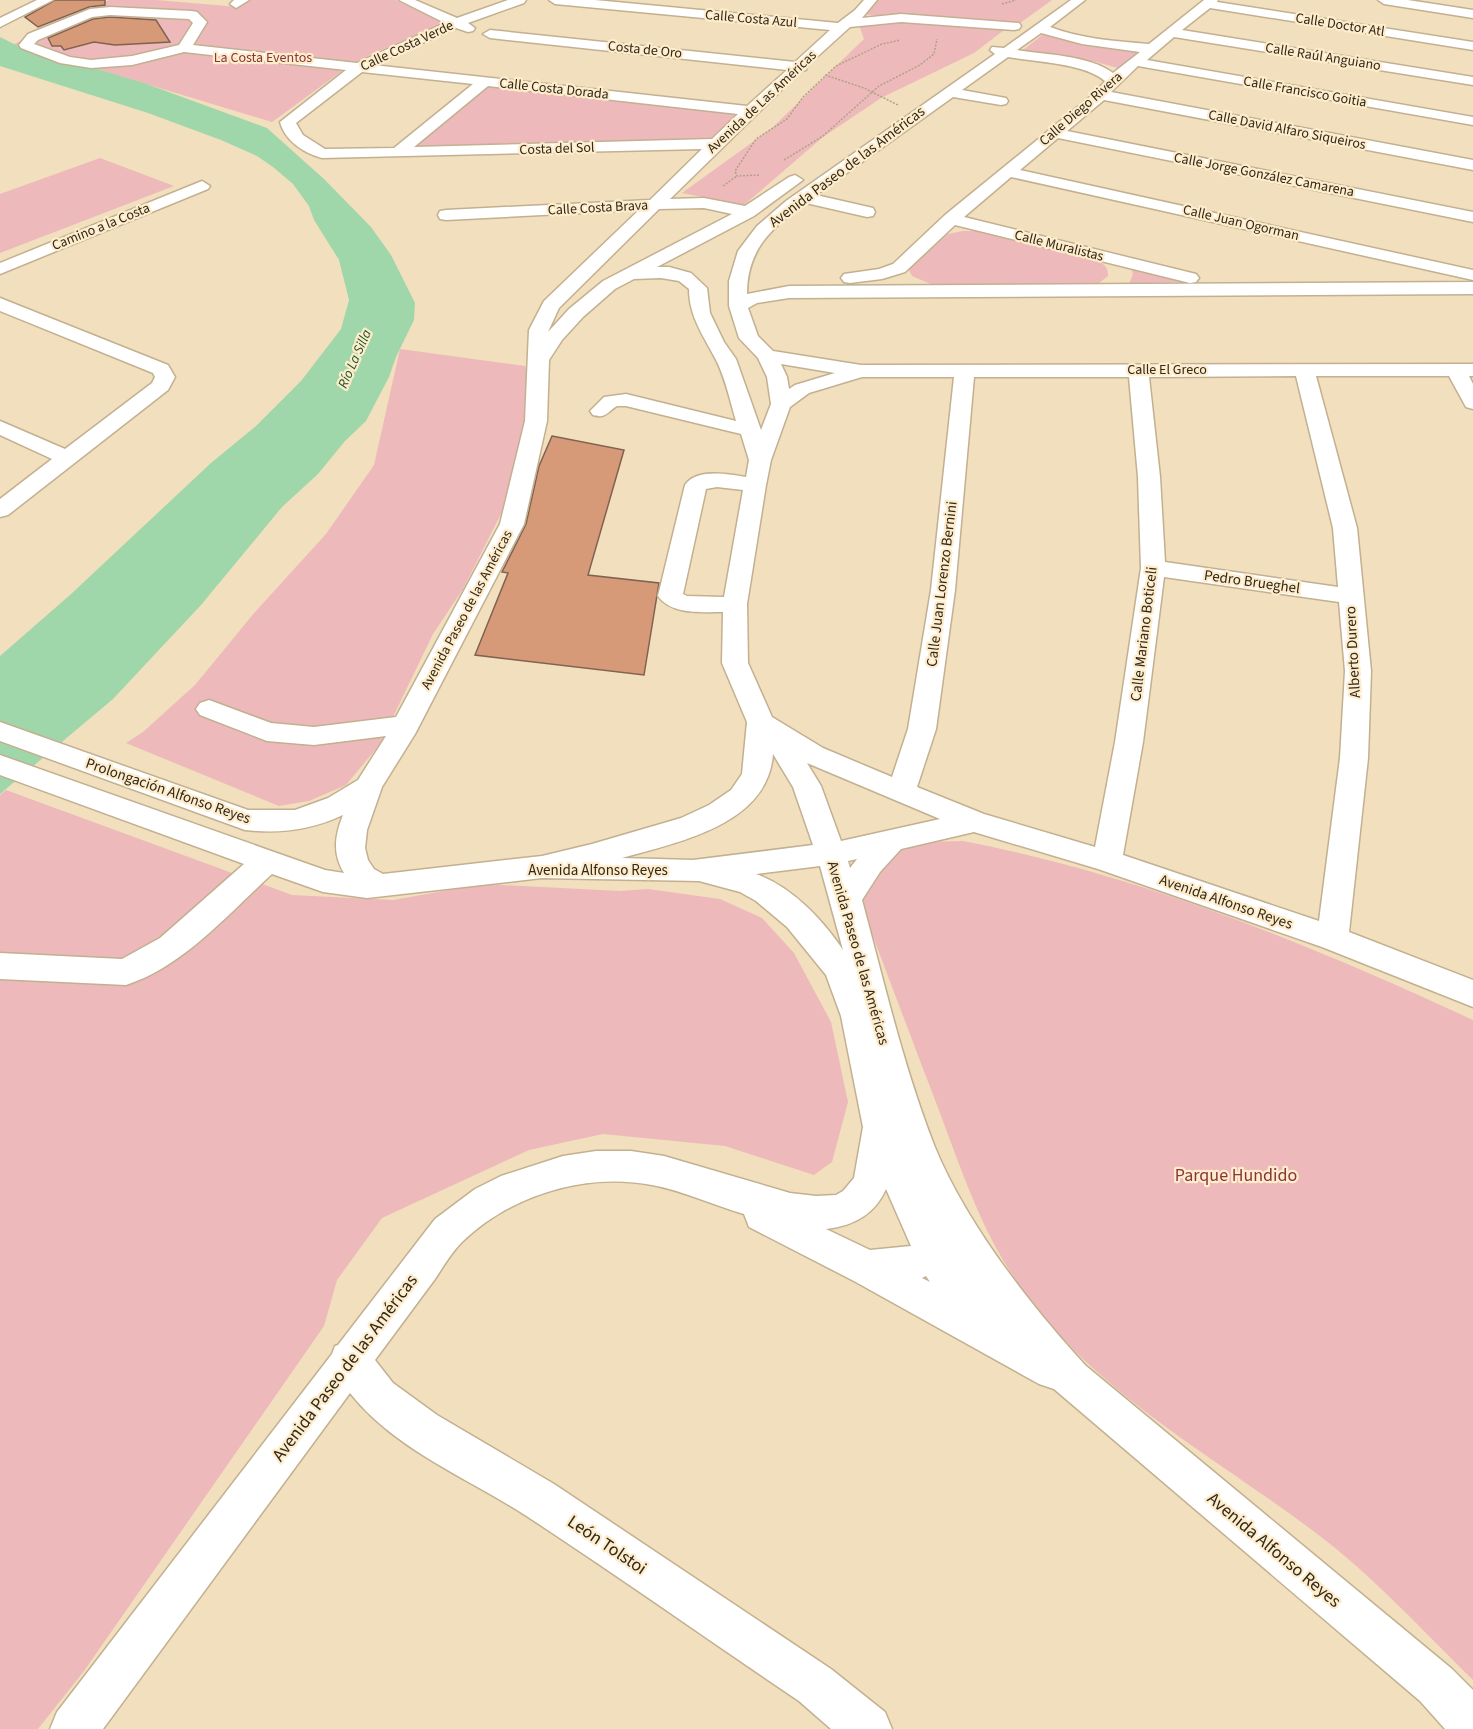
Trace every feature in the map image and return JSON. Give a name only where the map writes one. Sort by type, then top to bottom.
[{"type":"street","points":[[1,22],[47,0]]},
{"type":"street","name":"Costa de Oro","points":[[409,0],[484,34],[797,69]]},
{"type":"street","name":"Calle Costa Verde","points":[[397,153],[321,154],[298,137],[288,126],[288,122],[358,68],[458,22],[520,0]]},
{"type":"street","name":"Calle Costa Azul","points":[[555,0],[845,25],[901,18],[1018,23],[986,46],[1006,52]]},
{"type":"street","name":"Avenida Paseo de las Américas","points":[[948,1247],[885,1048],[846,899],[807,786],[783,748],[761,722],[735,663],[735,604],[755,485],[760,460],[781,404],[777,377],[767,356],[748,338],[738,306],[740,268],[744,255],[763,230],[803,197],[1079,0]]},
{"type":"street","points":[[1384,0],[1473,14]]},
{"type":"street","name":"Calle Diego Rivera","points":[[951,219],[1101,95],[1113,80],[1210,2]]},
{"type":"street","name":"Calle Doctor Atl","points":[[1210,2],[1473,46]]},
{"type":"street","name":"Calle Costa Azul","points":[[868,4],[901,18]]},
{"type":"street","name":"Avenida de Las Américas","points":[[652,206],[750,111],[868,4]]},
{"type":"street","name":"Calle Costa Dorada","points":[[184,48],[200,22],[192,15],[110,11],[84,15],[33,37],[26,45],[76,62],[89,64],[137,59],[184,48],[750,111]]},
{"type":"street","points":[[1040,28],[1065,37],[1095,43],[1153,49]]},
{"type":"street","name":"Calle Raúl Anguiano","points":[[1173,33],[1473,81]]},
{"type":"street","points":[[1006,52],[1104,71],[1113,80]]},
{"type":"street","name":"Calle Francisco Goitia","points":[[1137,62],[1473,121]]},
{"type":"street","points":[[397,153],[486,81]]},
{"type":"street","points":[[949,92],[1001,101]]},
{"type":"street","name":"Calle David Alfaro Siqueiros","points":[[1101,95],[1473,165]]},
{"type":"street","name":"Calle Jorge González Camarena","points":[[1055,133],[1473,217]]},
{"type":"street","name":"Costa del Sol","points":[[397,153],[716,144]]},
{"type":"street","name":"Calle Juan Ogorman","points":[[1008,172],[1473,275]]},
{"type":"street","name":"Avenida Paseo de las Américas","points":[[378,885],[363,877],[353,862],[350,848],[352,831],[368,788],[405,725],[512,524],[536,421],[539,360],[555,336],[586,303],[609,285],[748,212],[804,173]]},
{"type":"street","name":"Camino a la Costa","points":[[0,269],[202,186]]},
{"type":"street","points":[[803,197],[867,212]]},
{"type":"street","name":"Calle Costa Brava","points":[[446,214],[652,206],[680,202],[704,203],[748,212]]},
{"type":"street","points":[[539,360],[536,340],[540,323],[551,305],[652,206]]},
{"type":"street","points":[[740,268],[768,275],[858,278],[882,274],[899,268],[951,219]]},
{"type":"street","name":"Calle Muralistas","points":[[951,219],[1237,290]]},
{"type":"street","points":[[1380,254],[1393,288]]},
{"type":"street","points":[[1103,256],[1115,265],[1118,273],[1117,280],[1106,290]]},
{"type":"street","points":[[899,268],[908,292]]},
{"type":"street","points":[[629,275],[668,272],[693,280],[698,288],[698,301],[714,342],[726,359],[760,460]]},
{"type":"street","name":"Calle Muralistas","points":[[738,306],[752,297],[770,293],[1473,288]]},
{"type":"street","points":[[698,301],[723,326],[748,338]]},
{"type":"street","points":[[0,304],[161,369],[165,377],[161,386],[0,510]]},
{"type":"street","name":"Calle El Greco","points":[[767,356],[861,371],[1465,371]]},
{"type":"street","name":"Calle Mariano Boticeli","points":[[1107,861],[1133,720],[1153,568],[1149,477],[1138,370]]},
{"type":"street","name":"Alberto Durero","points":[[1304,370],[1345,528],[1358,671],[1354,758],[1333,938]]},
{"type":"street","name":"Calle El Greco","points":[[781,404],[802,390],[861,371]]},
{"type":"street","name":"Calle Juan Lorenzo Bernini","points":[[901,793],[922,729],[944,590],[965,371]]},
{"type":"street","points":[[1465,371],[1473,403]]},
{"type":"street","points":[[600,411],[607,402],[614,399],[626,400],[749,430]]},
{"type":"street","points":[[0,427],[69,459]]},
{"type":"street","points":[[735,604],[682,603],[673,601],[670,596],[696,485],[712,480],[755,485]]},
{"type":"street","name":"Pedro Brueghel","points":[[1153,568],[1351,596]]},
{"type":"street","points":[[209,709],[267,732],[314,736],[405,725]]},
{"type":"street","points":[[542,867],[644,842],[709,817],[741,798],[754,782],[761,722]]},
{"type":"street","name":"Avenida Alfonso Reyes","points":[[761,722],[813,755],[974,822],[1107,861],[1333,938],[1473,994]]},
{"type":"street","name":"Prolongación Alfonso Reyes","points":[[0,731],[245,820],[266,824],[287,823],[316,817],[335,809],[368,788]]},
{"type":"street","name":"Prolongación Alfonso Reyes","points":[[0,765],[225,845]]},
{"type":"street","name":"Avenida Alfonso Reyes","points":[[225,845],[323,881],[367,887],[542,867],[693,871],[831,854],[974,822]]},
{"type":"street","points":[[846,899],[869,864],[891,841]]},
{"type":"street","points":[[0,966],[126,972],[171,947],[267,861]]},
{"type":"street","name":"Avenida Paseo de las Américas","points":[[693,871],[750,884],[808,927],[834,959],[853,1000],[880,1127],[915,1216],[948,1247]]},
{"type":"street","points":[[709,1187],[794,1211],[829,1214],[847,1209],[859,1202],[870,1182],[879,1146],[880,1127]]},
{"type":"street","name":"Avenida Paseo de las Américas","points":[[74,1729],[448,1231],[490,1199],[540,1178],[572,1170],[608,1166],[664,1172],[709,1187]]},
{"type":"street","points":[[709,1187],[867,1268],[902,1267],[948,1247],[963,1303],[989,1334]]},
{"type":"street","name":"Avenida Alfonso Reyes","points":[[948,1247],[1072,1380],[1436,1685],[1473,1724]]},
{"type":"street","name":"Avenida Alfonso Reyes","points":[[867,1268],[1072,1380]]},
{"type":"street","name":"León Tolstoi","points":[[349,1360],[379,1396],[422,1430],[538,1499],[815,1685],[868,1729]]},
{"type":"path","points":[[776,165],[823,136],[879,86],[920,65],[934,54],[940,34]]},
{"type":"path","points":[[767,170],[757,176],[737,176],[735,171],[756,139],[787,119],[803,97],[836,66],[882,44],[903,40]]},
{"type":"path","points":[[797,69],[826,75],[902,106]]},
{"type":"green space","name":"La Costa Eventos","points":[[109,0],[156,0],[239,7],[250,0],[395,0],[446,23],[372,54],[342,71],[272,122],[14,44]]},
{"type":"green space","points":[[875,0],[1052,0],[1016,26],[861,14]]},
{"type":"green space","points":[[909,22],[1008,27],[974,53],[881,98],[823,137],[744,205],[682,193],[772,128],[864,39],[859,25]]},
{"type":"green space","points":[[1042,35],[1110,48],[1140,51],[1118,68],[1096,62],[1022,51]]},
{"type":"green space","points":[[485,85],[743,114],[720,139],[413,149]]},
{"type":"green space","points":[[100,158],[174,186],[0,253],[0,194]]},
{"type":"green space","points":[[978,231],[1097,260],[1106,266],[1108,276],[1099,283],[1088,285],[933,285],[912,276],[909,270],[911,264],[948,234]]},
{"type":"green space","points":[[1131,267],[1196,281],[1129,284],[1133,274]]},
{"type":"green space","points":[[400,349],[525,366],[528,373],[529,410],[506,504],[463,589],[433,634],[380,744],[346,785],[309,801],[279,806],[126,743],[143,732],[195,685],[255,612],[326,534],[374,465]]},
{"type":"green space","points":[[6,790],[292,895],[393,900],[483,884],[620,891],[648,889],[720,899],[762,918],[794,953],[831,1022],[848,1102],[832,1162],[814,1175],[725,1146],[603,1134],[529,1150],[382,1218],[337,1280],[324,1326],[84,1671],[38,1729],[0,1729],[0,795]]},
{"type":"green space","name":"Parque Hundido","points":[[963,841],[1029,855],[1095,873],[1223,915],[1349,965],[1473,1020],[1473,1680],[1397,1604],[1337,1550],[1113,1386],[1042,1316],[1001,1257],[964,1176],[860,902],[891,852],[920,842]]},
{"type":"water","name":"Río La Silla","points":[[0,37],[14,44],[144,83],[267,128],[324,179],[371,227],[391,255],[415,303],[414,320],[389,377],[366,421],[345,441],[318,474],[282,507],[201,605],[113,699],[0,794],[0,656],[70,595],[211,463],[256,426],[301,381],[341,329],[349,300],[339,260],[314,220],[309,206],[293,184],[273,167],[257,156],[221,140],[148,113],[0,66]]},
{"type":"building","points":[[55,0],[105,0],[105,5],[89,7],[38,27],[25,17]]},
{"type":"building","points":[[110,17],[156,20],[170,42],[115,45],[94,42],[64,50],[61,46],[52,46],[48,38],[93,19]]},
{"type":"building","points":[[552,436],[624,450],[588,575],[659,583],[644,675],[475,655],[508,573],[502,572],[526,524],[539,466]]}]
